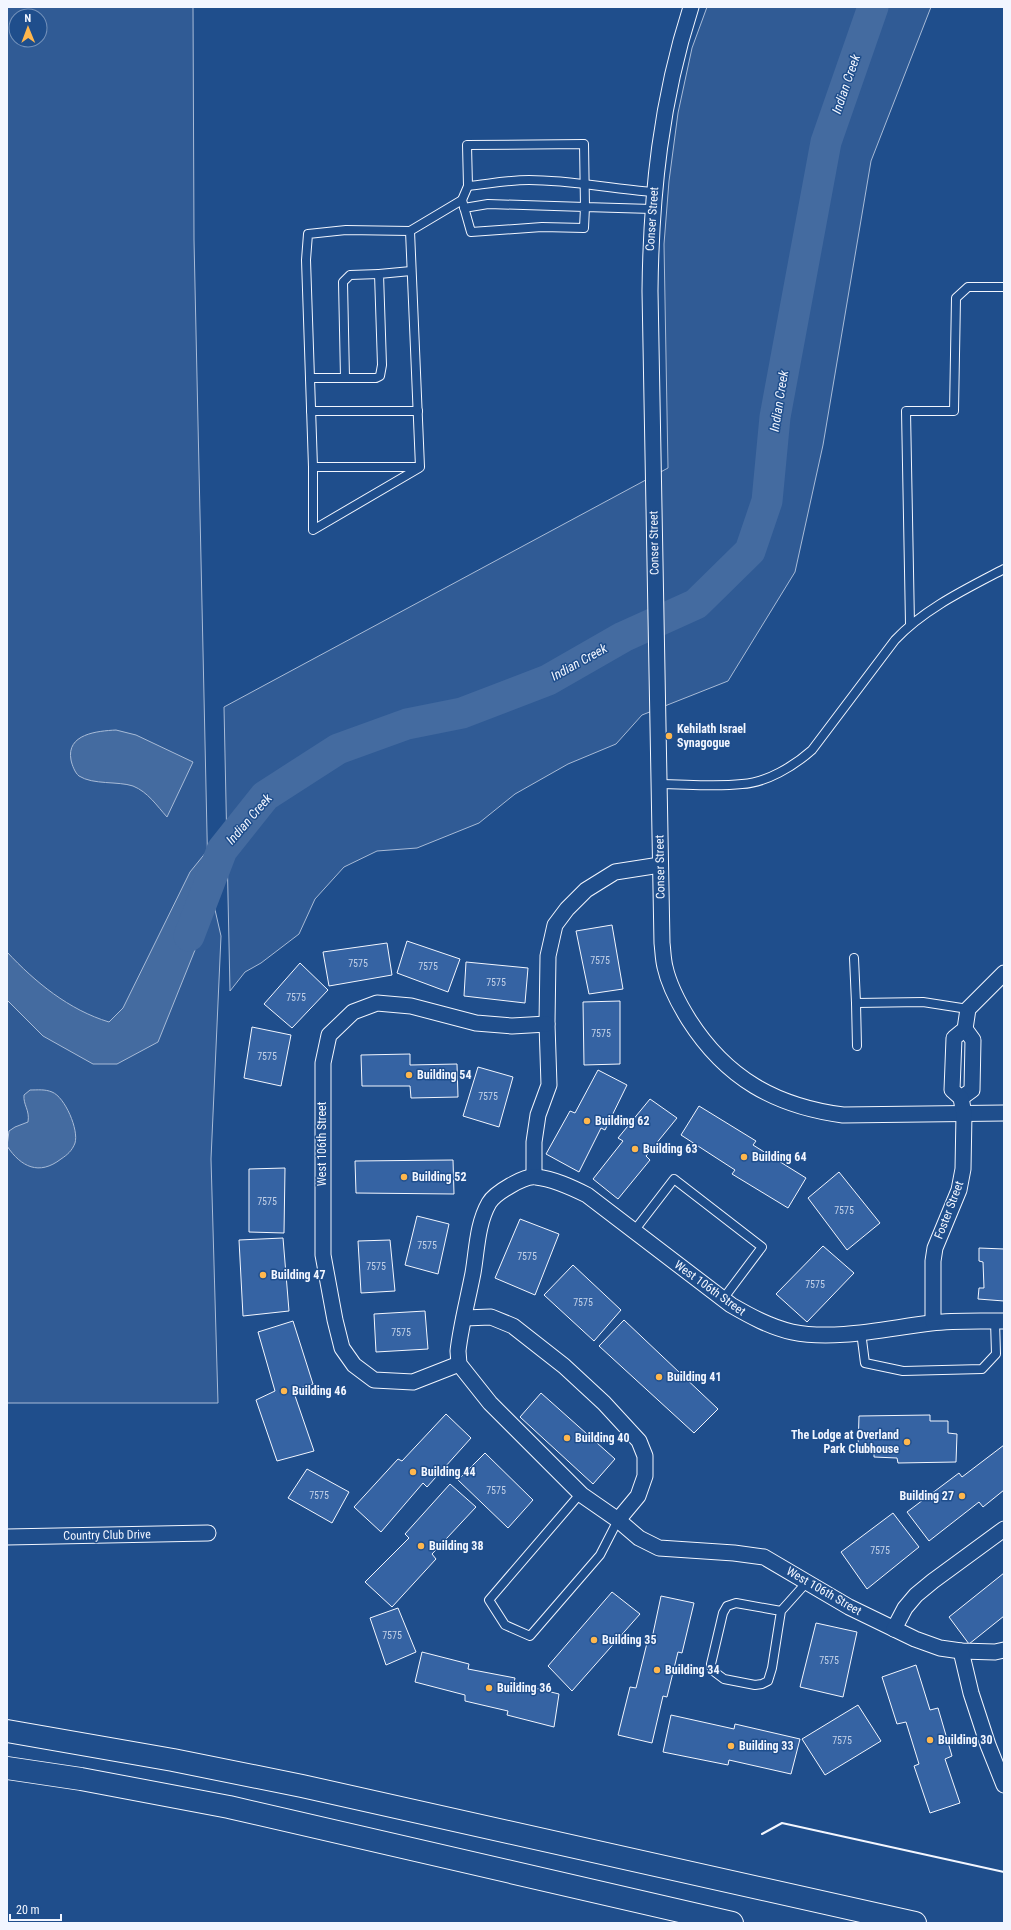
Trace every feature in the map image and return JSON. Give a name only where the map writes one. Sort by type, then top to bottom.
[{"type":"highway","points":[[7,1731],[173,1760],[302,1786],[915,1923]]},
{"type":"highway","points":[[7,1768],[81,1779],[229,1806],[732,1923]]},
{"type":"street","name":"Conser Street","points":[[691,7],[670,84],[658,147],[652,209],[650,291],[660,865],[662,943],[665,968],[674,992],[700,1038],[726,1065],[761,1090],[792,1104],[817,1112],[862,1116],[964,1114]]},
{"type":"street","points":[[459,1364],[458,1351],[476,1246],[483,1217],[490,1201],[506,1187],[534,1176],[534,1142],[538,1116],[549,1085],[547,1024],[548,956],[555,925],[567,909],[586,890],[615,872],[660,865]]},
{"type":"street","points":[[968,1009],[1004,974]]},
{"type":"street","name":"West 106th Street","points":[[547,1024],[512,1026],[476,1023],[411,1006],[378,1003],[353,1012],[329,1035],[322,1063],[323,1255],[335,1320],[342,1348],[354,1365],[374,1380],[413,1382],[459,1364],[490,1403],[580,1494],[618,1520],[638,1538],[659,1548],[734,1553],[764,1557],[849,1607],[921,1642],[940,1648],[961,1651],[996,1652],[1004,1650]]},
{"type":"street","name":"Foster Street","points":[[933,1322],[933,1261],[935,1248],[959,1190],[963,1169],[964,1114],[961,1098],[952,1090],[954,1038],[965,1029],[968,1009]]},
{"type":"street","points":[[961,1098],[972,1090],[973,1040],[965,1029]]},
{"type":"street","points":[[964,1114],[1004,1113]]},
{"type":"street","name":"West 106th Street","points":[[534,1176],[565,1184],[587,1195],[723,1299],[755,1319],[792,1332],[822,1334],[861,1332],[933,1322],[1000,1321]]},
{"type":"street","points":[[464,1318],[491,1317],[513,1326],[536,1342],[576,1376],[604,1403],[639,1441],[645,1456],[645,1476],[638,1496],[618,1520]]},
{"type":"street","points":[[894,1629],[905,1608],[916,1595],[1004,1529]]},
{"type":"street","name":"Country Club Drive","points":[[7,1537],[208,1534]]},
{"type":"street","points":[[961,1651],[971,1693],[988,1745],[1004,1785]]},
{"type":"lane","points":[[467,144],[584,144],[585,184],[584,228],[542,228],[471,232],[463,204],[468,186],[467,144]]},
{"type":"lane","points":[[468,186],[528,180],[585,184],[623,190],[654,192]]},
{"type":"lane","points":[[420,467],[312,530],[313,468],[306,260],[308,234],[346,230],[410,231],[463,204],[652,209]]},
{"type":"lane","points":[[410,231],[420,467]]},
{"type":"lane","points":[[345,378],[343,282],[350,275],[411,272]]},
{"type":"lane","points":[[310,378],[376,378],[380,376],[382,365],[380,274]]},
{"type":"lane","points":[[910,624],[906,410],[954,411],[956,298],[968,288],[1004,287]]},
{"type":"lane","points":[[311,411],[418,411]]},
{"type":"lane","points":[[313,468],[420,467]]},
{"type":"lane","points":[[659,784],[743,784],[774,775],[797,764],[812,750],[895,640],[910,624],[957,595],[1004,569]]},
{"type":"lane","points":[[854,958],[857,1046]]},
{"type":"lane","points":[[856,1003],[923,1002],[968,1009]]},
{"type":"lane","points":[[634,1231],[674,1179],[762,1247],[723,1299]]},
{"type":"lane","points":[[861,1332],[865,1363],[903,1371],[982,1369],[996,1354],[1000,1321]]},
{"type":"lane","points":[[580,1494],[489,1600],[505,1625],[530,1636],[600,1555],[618,1520]]},
{"type":"lane","points":[[782,1611],[736,1603],[727,1606],[723,1613],[711,1664],[712,1670],[724,1679],[755,1685],[768,1681],[772,1668],[782,1611],[807,1582]]},
{"type":"shaded area","points":[[7,7],[193,7],[194,240],[208,879],[221,936],[211,1159],[218,1403],[7,1403]]},
{"type":"shaded area","points":[[707,7],[931,7],[871,161],[823,445],[795,572],[728,681],[642,715],[616,744],[568,764],[515,794],[479,823],[417,848],[377,851],[344,867],[315,899],[299,934],[261,963],[245,972],[230,991],[224,707],[668,468],[664,244],[669,181],[678,113],[692,48]]},
{"type":"shaded area","points":[[116,730],[136,735],[193,762],[167,817],[152,800],[133,786],[91,781],[79,776],[75,771],[71,760],[71,751],[73,744],[78,739],[100,731]]},
{"type":"shaded area","points":[[207,851],[208,879],[195,950],[158,1042],[117,1064],[93,1064],[43,1036],[7,1000],[7,952],[29,974],[54,994],[80,1010],[109,1022],[123,1008],[190,872]]},
{"type":"shaded area","points":[[30,1090],[47,1090],[57,1095],[62,1100],[70,1114],[75,1130],[75,1143],[71,1151],[53,1164],[45,1167],[31,1167],[24,1164],[7,1146],[9,1131],[28,1122],[24,1095]]},
{"type":"building","points":[[612,925],[623,989],[589,994],[576,931]]},
{"type":"building","points":[[407,941],[460,959],[448,992],[397,973]]},
{"type":"building","points":[[387,943],[392,975],[329,986],[323,952]]},
{"type":"building","points":[[466,962],[528,968],[525,1003],[464,996]]},
{"type":"building","points":[[300,963],[328,990],[292,1028],[264,1004]]},
{"type":"building","points":[[620,1001],[620,1064],[584,1065],[583,1002]]},
{"type":"building","points":[[252,1027],[291,1035],[281,1086],[244,1078]]},
{"type":"building","name":"Building 54","points":[[410,1054],[410,1065],[457,1064],[458,1097],[411,1098],[410,1086],[362,1086],[361,1055]]},
{"type":"building","points":[[478,1067],[513,1077],[499,1127],[463,1116]]},
{"type":"building","name":"Building 62","points":[[598,1070],[627,1085],[605,1130],[601,1128],[579,1172],[546,1154],[570,1111],[575,1113]]},
{"type":"building","name":"Building 63","points":[[650,1099],[677,1118],[646,1156],[650,1160],[618,1199],[593,1179],[623,1141],[618,1138]]},
{"type":"building","name":"Building 64","points":[[699,1106],[756,1141],[753,1145],[806,1178],[788,1208],[732,1174],[735,1170],[681,1135]]},
{"type":"building","name":"Building 52","points":[[453,1160],[454,1194],[356,1193],[355,1161]]},
{"type":"building","points":[[285,1168],[284,1233],[249,1232],[249,1169]]},
{"type":"building","points":[[839,1172],[880,1223],[847,1250],[808,1198]]},
{"type":"building","points":[[417,1216],[449,1224],[438,1274],[405,1265]]},
{"type":"building","points":[[520,1219],[559,1234],[535,1295],[495,1278]]},
{"type":"building","name":"Building 47","points":[[283,1238],[289,1311],[243,1316],[239,1240]]},
{"type":"building","points":[[390,1240],[395,1291],[361,1293],[358,1241]]},
{"type":"building","points":[[823,1246],[854,1273],[807,1322],[776,1294]]},
{"type":"building","points":[[979,1248],[1004,1249],[1004,1301],[978,1299],[979,1288],[984,1288],[983,1262],[979,1261]]},
{"type":"building","points":[[573,1265],[621,1310],[594,1341],[544,1295]]},
{"type":"building","points":[[425,1311],[428,1349],[376,1352],[374,1314]]},
{"type":"building","name":"Building 41","points":[[624,1320],[718,1409],[694,1433],[599,1346]]},
{"type":"building","name":"Building 46","points":[[293,1321],[313,1384],[293,1390],[314,1451],[277,1461],[256,1400],[275,1391],[258,1332]]},
{"type":"building","name":"Building 40","points":[[541,1393],[615,1459],[593,1484],[520,1417]]},
{"type":"building","name":"Building 44","points":[[446,1414],[471,1438],[427,1487],[423,1483],[381,1532],[354,1507],[398,1459],[402,1461]]},
{"type":"building","name":"The Lodge at Overland Park Clubhouse","points":[[930,1415],[930,1421],[948,1421],[948,1433],[957,1434],[956,1462],[898,1463],[897,1458],[874,1457],[874,1450],[858,1449],[859,1416]]},
{"type":"building","name":"Building 27","points":[[1004,1445],[1004,1490],[983,1507],[979,1502],[929,1541],[907,1512],[959,1473],[962,1477]]},
{"type":"building","points":[[485,1453],[533,1500],[508,1528],[458,1480]]},
{"type":"building","points":[[307,1469],[349,1492],[332,1523],[288,1498]]},
{"type":"building","name":"Building 38","points":[[450,1484],[476,1507],[432,1554],[436,1559],[392,1607],[365,1582],[409,1538],[405,1534]]},
{"type":"building","points":[[893,1513],[919,1547],[867,1589],[841,1552]]},
{"type":"building","points":[[1004,1573],[1004,1616],[969,1644],[949,1617]]},
{"type":"building","name":"Building 35","points":[[612,1592],[640,1614],[572,1691],[548,1666]]},
{"type":"building","name":"Building 34","points":[[661,1596],[694,1603],[682,1653],[678,1652],[667,1697],[663,1696],[652,1743],[618,1735],[630,1687],[636,1688],[647,1643],[651,1643]]},
{"type":"building","points":[[398,1608],[416,1652],[386,1665],[370,1618]]},
{"type":"building","points":[[816,1623],[857,1632],[843,1697],[800,1687]]},
{"type":"building","name":"Building 36","points":[[422,1652],[469,1664],[468,1669],[515,1678],[514,1683],[559,1694],[554,1727],[507,1715],[508,1711],[465,1701],[465,1695],[415,1682]]},
{"type":"building","name":"Building 30","points":[[916,1665],[930,1710],[938,1708],[952,1756],[945,1759],[960,1803],[930,1813],[914,1766],[919,1764],[906,1722],[897,1724],[882,1677]]},
{"type":"building","points":[[858,1705],[881,1741],[825,1775],[802,1739]]},
{"type":"building","name":"Building 33","points":[[671,1715],[734,1729],[735,1724],[800,1739],[791,1774],[729,1760],[728,1765],[663,1752]]},
{"type":"waterway","name":"Indian Creek","points":[[189,936],[222,850],[265,796],[338,749],[407,724],[462,713],[548,680],[623,637],[696,604],[750,551],[767,501],[775,417],[826,142],[873,7]]},
{"type":"wall","points":[[762,1834],[782,1823],[1004,1872]]},
{"type":"place","name":"Kehilath Israel Synagogue","points":[[669,736]]},
{"type":"place","name":"Building 54","points":[[409,1075]]},
{"type":"place","name":"Building 62","points":[[587,1121]]},
{"type":"place","name":"Building 63","points":[[635,1149]]},
{"type":"place","name":"Building 64","points":[[744,1157]]},
{"type":"place","name":"Building 52","points":[[404,1177]]},
{"type":"place","name":"Building 47","points":[[263,1275]]},
{"type":"place","name":"Building 41","points":[[659,1377]]},
{"type":"place","name":"Building 46","points":[[284,1391]]},
{"type":"place","name":"Building 40","points":[[567,1438]]},
{"type":"place","name":"The Lodge at Overland Park Clubhouse","points":[[907,1442]]},
{"type":"place","name":"Building 44","points":[[413,1472]]},
{"type":"place","name":"Building 27","points":[[962,1496]]},
{"type":"place","name":"Building 38","points":[[421,1546]]},
{"type":"place","name":"Building 35","points":[[594,1640]]},
{"type":"place","name":"Building 34","points":[[657,1670]]},
{"type":"place","name":"Building 36","points":[[489,1688]]},
{"type":"place","name":"Building 30","points":[[930,1740]]},
{"type":"place","name":"Building 33","points":[[731,1746]]}]
